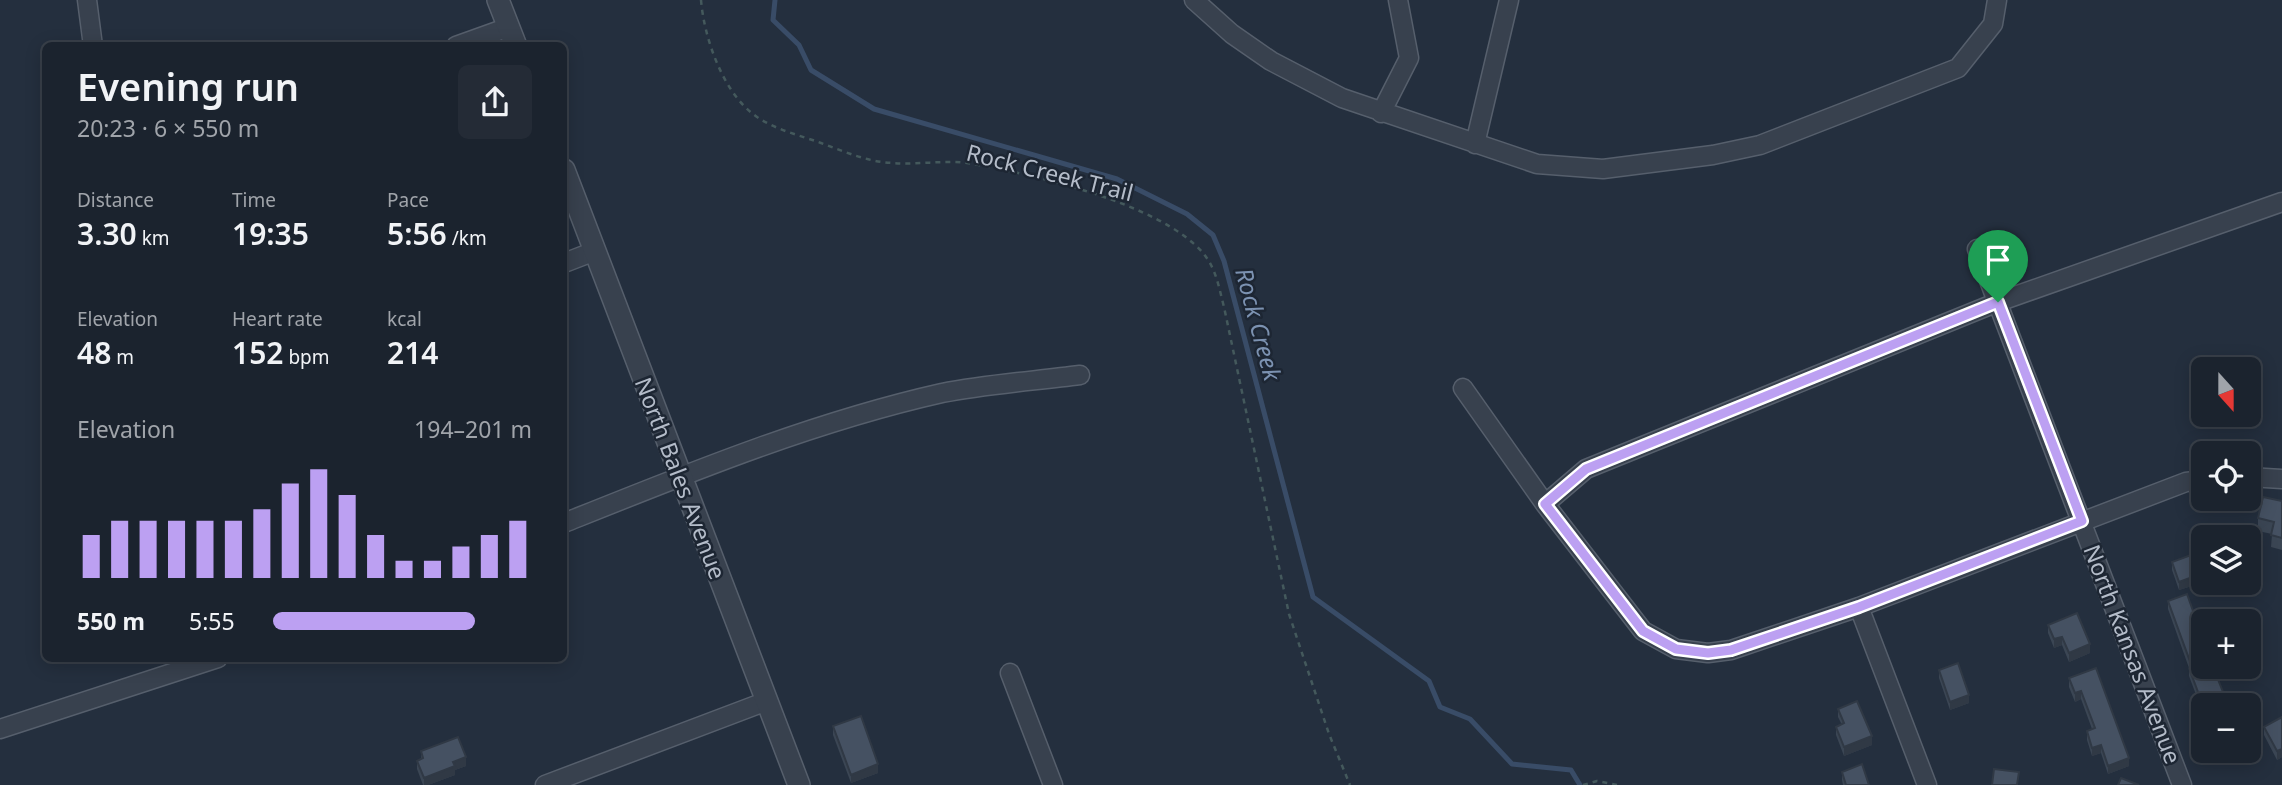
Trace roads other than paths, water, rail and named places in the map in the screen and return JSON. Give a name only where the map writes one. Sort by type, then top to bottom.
[{"type":"street","points":[[87,0],[92,42]]},
{"type":"street","points":[[478,42],[512,36],[498,0]]},
{"type":"street","points":[[1194,0],[1231,34],[1312,85],[1381,113],[1537,164],[1603,169],[1713,155],[1760,145],[1958,68],[1993,24],[1997,0]]},
{"type":"street","points":[[1381,113],[1409,58],[1398,0]]},
{"type":"street","points":[[1475,144],[1509,0]]},
{"type":"street","name":"North Bales Avenue","points":[[567,178],[799,785]]},
{"type":"street","points":[[1545,504],[1586,469],[1998,302],[2282,202]]},
{"type":"street","name":"North Kansas Avenue","points":[[1977,249],[2182,785]]},
{"type":"street","points":[[567,262],[595,251]]},
{"type":"street","points":[[567,522],[681,476],[892,406],[998,384],[1080,375]]},
{"type":"street","points":[[1463,388],[1545,504],[1643,631],[1676,649],[1708,653],[1731,650],[1859,607],[2191,481]]},
{"type":"street","points":[[2261,478],[2282,479]]},
{"type":"street","points":[[1859,607],[1927,785]]},
{"type":"street","points":[[0,729],[206,662]]},
{"type":"street","points":[[1010,673],[1053,785]]},
{"type":"street","points":[[545,785],[767,701]]},
{"type":"waterway","name":"Rock Creek","points":[[775,0],[773,20],[799,45],[811,70],[874,109],[1117,179],[1187,214],[1213,235],[1224,261],[1313,597],[1429,681],[1440,707],[1470,719],[1512,764],[1571,770],[1580,785]]}]
